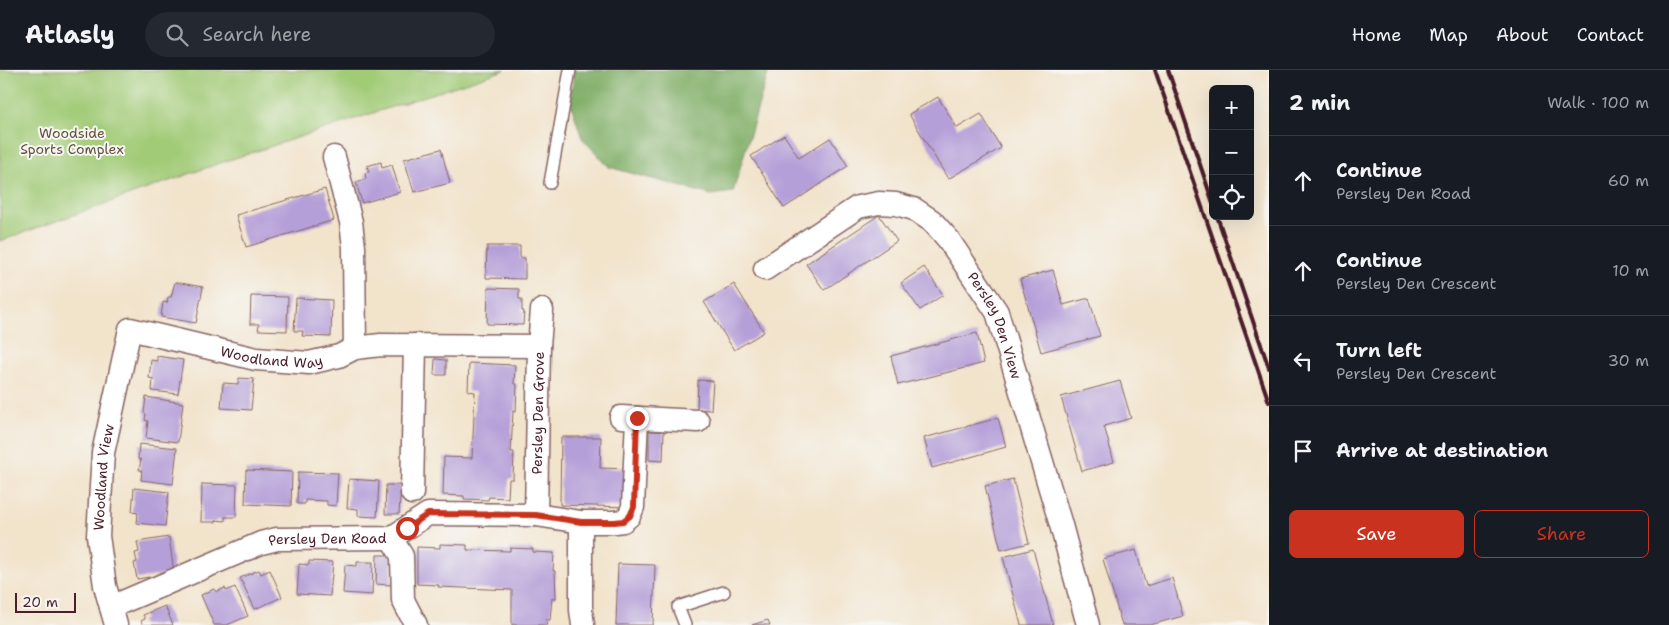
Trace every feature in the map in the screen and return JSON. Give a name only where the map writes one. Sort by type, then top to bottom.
[{"type":"street","points":[[334,157],[351,222],[354,247],[355,348]]},
{"type":"street","name":"Persley Den View","points":[[765,269],[858,207],[879,203],[896,204],[914,208],[932,220],[948,239],[998,312],[1061,525],[1088,625]]},
{"type":"street","name":"Persley Den Grove","points":[[536,515],[539,346],[542,310]]},
{"type":"street","name":"Woodland Way","points":[[130,330],[256,359],[309,362],[339,356],[355,348],[381,345],[539,346]]},
{"type":"street","name":"Woodland View","points":[[114,616],[105,586],[98,536],[103,452],[130,330]]},
{"type":"street","points":[[412,493],[415,345]]},
{"type":"street","name":"Persley Den Road","points":[[114,616],[261,543],[277,539],[391,538],[428,514],[536,515],[581,522],[623,521],[630,516],[634,507],[629,418],[698,421]]},
{"type":"street","points":[[581,522],[581,610],[584,625]]},
{"type":"street","points":[[391,538],[402,556],[403,600],[416,625]]},
{"type":"lane","points":[[550,183],[570,70]]},
{"type":"lane","points":[[685,625],[678,607],[724,592]]},
{"type":"green space","name":"Woodside Sports Complex","points":[[0,70],[505,70],[220,163],[0,241]]},
{"type":"green space","points":[[574,70],[769,70],[733,192],[711,195],[609,167],[582,138],[570,102]]},
{"type":"building","points":[[938,97],[957,128],[981,114],[1001,148],[948,179],[909,114]]},
{"type":"building","points":[[784,135],[799,158],[830,138],[848,166],[784,208],[751,156]]},
{"type":"building","points":[[441,149],[450,183],[414,192],[404,159]]},
{"type":"building","points":[[381,162],[382,168],[392,165],[400,192],[362,203],[356,182],[366,179],[365,173],[369,172],[367,166]]},
{"type":"building","points":[[325,189],[334,220],[246,247],[236,215]]},
{"type":"building","points":[[879,215],[897,241],[824,290],[806,264]]},
{"type":"building","points":[[487,246],[520,246],[520,258],[525,258],[525,279],[486,278]]},
{"type":"building","points":[[924,267],[943,295],[920,310],[901,283]]},
{"type":"building","points":[[1053,270],[1063,305],[1089,298],[1100,336],[1041,352],[1020,279]]},
{"type":"building","points":[[175,282],[203,287],[196,323],[161,317],[163,302],[167,303],[168,297],[171,297]]},
{"type":"building","points":[[734,284],[764,332],[734,350],[704,302]]},
{"type":"building","points":[[488,288],[519,289],[519,299],[522,299],[522,311],[524,311],[523,325],[487,324]]},
{"type":"building","points":[[251,296],[288,297],[287,331],[258,330],[259,324],[250,324]]},
{"type":"building","points":[[296,298],[332,300],[331,337],[302,336],[303,331],[294,331]]},
{"type":"building","points":[[977,333],[984,363],[898,385],[891,356]]},
{"type":"building","points":[[157,356],[183,360],[178,394],[152,391],[153,379],[149,378],[151,360],[157,361]]},
{"type":"building","points":[[435,359],[446,360],[446,375],[434,375]]},
{"type":"building","points":[[469,363],[515,365],[514,384],[517,384],[516,412],[513,411],[511,452],[514,452],[513,479],[509,479],[508,498],[489,497],[488,500],[464,499],[464,496],[443,495],[444,457],[472,458],[475,392],[468,391]]},
{"type":"building","points":[[239,378],[254,379],[251,410],[221,408],[223,383],[238,384]]},
{"type":"building","points":[[698,380],[713,381],[711,410],[697,409]]},
{"type":"building","points":[[1120,381],[1131,418],[1104,426],[1114,462],[1082,471],[1061,397]]},
{"type":"building","points":[[146,397],[183,403],[178,442],[146,438],[148,421],[145,420],[146,414],[144,413]]},
{"type":"building","points":[[998,418],[1006,447],[932,468],[924,438]]},
{"type":"building","points":[[649,431],[664,431],[663,461],[649,460]]},
{"type":"building","points":[[561,437],[601,437],[600,468],[629,469],[628,507],[560,505]]},
{"type":"building","points":[[139,444],[177,448],[173,484],[141,480],[142,470],[139,470],[141,460],[138,459]]},
{"type":"building","points":[[246,470],[292,472],[291,506],[245,504]]},
{"type":"building","points":[[298,472],[338,473],[336,506],[327,505],[327,501],[305,500],[305,504],[297,504]]},
{"type":"building","points":[[349,479],[379,481],[377,517],[358,516],[358,509],[347,508]]},
{"type":"building","points":[[1013,479],[1029,543],[1001,550],[985,486]]},
{"type":"building","points":[[202,484],[237,485],[236,517],[225,517],[225,521],[201,522]]},
{"type":"building","points":[[386,485],[401,485],[399,514],[385,514]]},
{"type":"building","points":[[134,488],[169,492],[165,526],[137,523],[138,513],[132,512]]},
{"type":"building","points":[[169,537],[174,573],[137,579],[134,563],[137,562],[135,553],[139,552],[137,542]]},
{"type":"building","points":[[440,544],[467,545],[467,550],[510,551],[510,548],[533,549],[533,552],[554,553],[553,571],[555,571],[556,598],[552,598],[550,620],[546,620],[547,625],[512,625],[512,590],[438,587],[439,585],[417,584],[417,547],[440,548]]},
{"type":"building","points":[[1033,549],[1053,625],[1021,625],[1003,557]]},
{"type":"building","points":[[1136,550],[1146,586],[1172,578],[1183,616],[1150,625],[1122,625],[1103,559]]},
{"type":"building","points":[[377,555],[392,555],[391,585],[376,584]]},
{"type":"building","points":[[309,561],[333,562],[330,596],[297,594],[299,564],[309,565]]},
{"type":"building","points":[[357,562],[373,562],[372,595],[343,593],[345,565],[357,566]]},
{"type":"building","points":[[618,564],[655,565],[653,625],[616,625]]},
{"type":"building","points":[[259,570],[261,574],[270,570],[282,597],[255,609],[240,578]]},
{"type":"building","points":[[235,587],[248,616],[227,625],[214,625],[201,595],[214,589],[216,592],[225,588],[226,591]]},
{"type":"building","points":[[165,606],[173,625],[143,625],[141,621],[145,619],[143,615]]},
{"type":"building","points":[[768,620],[770,625],[752,625]]},
{"type":"railway","points":[[1155,70],[1269,402]]},
{"type":"railway","points":[[1168,70],[1209,191]]},
{"type":"railway","points":[[1218,220],[1269,368]]},
{"type":"route","points":[[407,528],[428,514],[536,515],[581,522],[623,521],[630,516],[634,507],[637,418]]}]
